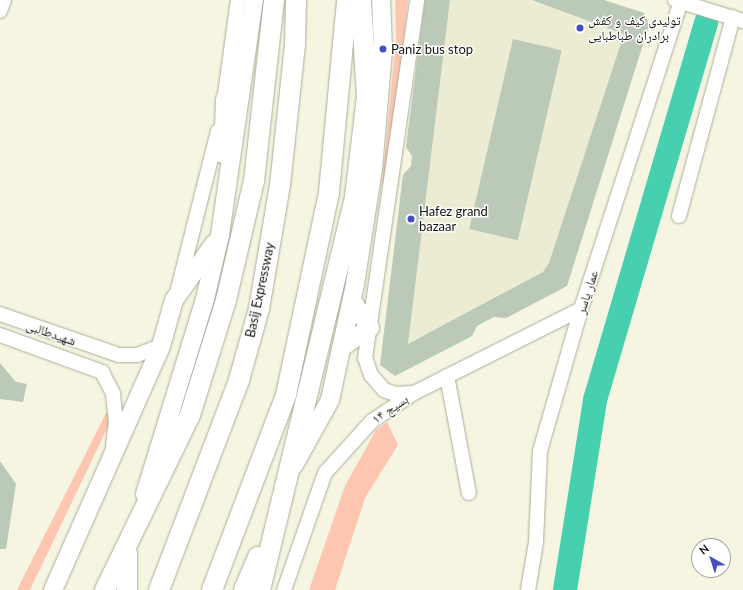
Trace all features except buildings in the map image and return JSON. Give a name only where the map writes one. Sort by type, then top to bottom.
[{"type":"highway","points":[[105,590],[127,550],[190,415],[226,300],[254,181],[274,0]]},
{"type":"highway","name":"Basij Expressway","points":[[159,590],[239,380],[259,309],[280,185],[295,44],[296,0]]},
{"type":"highway","points":[[212,590],[286,395],[329,192],[347,0]]},
{"type":"highway","points":[[260,590],[274,540],[355,197],[367,96],[361,0]]},
{"type":"highway","points":[[244,590],[258,555],[274,540]]},
{"type":"highway","points":[[127,550],[127,590]]},
{"type":"main road","points":[[127,550],[205,299],[220,235],[254,0]]},
{"type":"main road","points":[[290,472],[330,400],[352,300],[373,169],[384,49],[381,0]]},
{"type":"main road","points":[[53,590],[109,467],[161,346],[174,300],[220,235],[225,99]]},
{"type":"main road","points":[[341,348],[370,328],[352,300]]},
{"type":"street","points":[[0,11],[4,0]]},
{"type":"street","points":[[174,300],[194,238],[225,99],[238,0]]},
{"type":"street","points":[[414,393],[396,394],[384,390],[371,375],[365,358],[417,0]]},
{"type":"street","points":[[678,1],[738,19],[679,216]]},
{"type":"street","name":"عمار یاسر","points":[[528,590],[536,542],[540,451],[581,309],[678,1]]},
{"type":"street","name":"بسیج ۱۴","points":[[284,590],[325,473],[372,421],[414,393],[581,309]]},
{"type":"street","name":"شهیدطالبی","points":[[0,314],[103,351],[137,355],[161,346]]},
{"type":"street","name":"شهیدطالبی","points":[[0,335],[94,368]]},
{"type":"street","points":[[94,368],[100,368],[107,361],[103,351]]},
{"type":"street","points":[[94,368],[109,381],[113,394],[116,421],[109,467]]},
{"type":"street","points":[[447,376],[469,494]]},
{"type":"shaded area","points":[[395,0],[408,0],[388,184],[382,184],[396,39]]},
{"type":"shaded area","points":[[424,0],[604,0],[644,13],[649,25],[567,286],[506,318],[494,317],[477,326],[472,336],[395,376],[380,365],[403,175],[411,166],[412,156],[406,147]]},
{"type":"shaded area","points":[[107,411],[112,418],[30,590],[17,590]]},
{"type":"shaded area","points":[[387,422],[398,445],[365,498],[335,590],[309,590],[345,486],[376,430]]},
{"type":"waterway","points":[[565,590],[595,400],[706,22]]},
{"type":"place","name":"تولیدی کیف و کفش برادران طباطبایی","points":[[580,28]]},
{"type":"place","name":"Paniz bus stop","points":[[383,49]]},
{"type":"place","name":"Hafez grand bazaar","points":[[411,219]]}]
